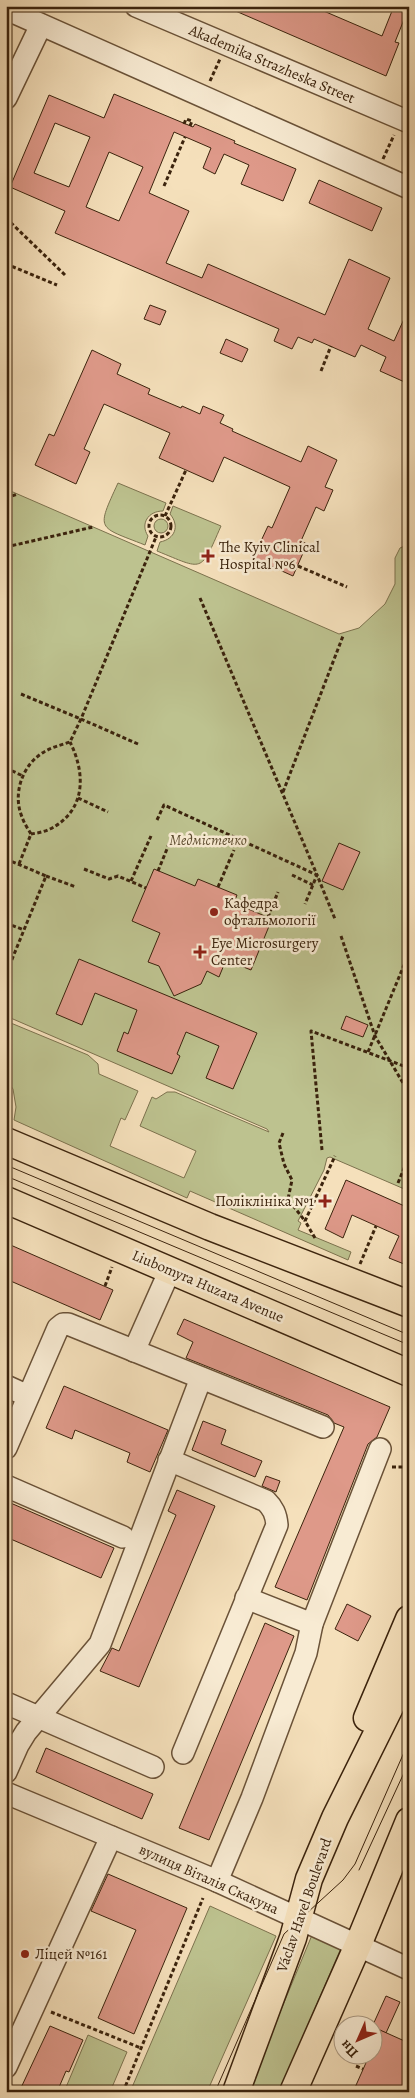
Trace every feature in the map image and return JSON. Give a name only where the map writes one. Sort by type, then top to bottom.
[{"type":"main road","points":[[6,1141],[210,1227],[408,1304]]},
{"type":"main road","name":"Liubomyra Huzara Avenue","points":[[6,1200],[398,1368],[409,1384]]},
{"type":"main road","points":[[335,1818],[370,1709],[409,1619]]},
{"type":"main road","name":"Václav Havel Boulevard","points":[[236,2092],[299,1918],[309,1879],[335,1818],[409,1668]]},
{"type":"main road","points":[[293,2092],[358,1945],[409,1821]]},
{"type":"main road","points":[[386,1875],[409,1841]]},
{"type":"street","name":"Akademika Strazheska Street","points":[[136,6],[402,127]]},
{"type":"street","points":[[6,9],[409,188]]},
{"type":"street","points":[[6,98],[41,25]]},
{"type":"street","points":[[134,1351],[170,1270]]},
{"type":"street","points":[[6,1448],[58,1328],[63,1324],[68,1324],[323,1427]]},
{"type":"street","points":[[6,1772],[20,1741],[100,1644],[202,1378]]},
{"type":"street","points":[[6,1386],[28,1396]]},
{"type":"street","points":[[217,1881],[252,1798],[306,1653],[312,1624],[383,1458]]},
{"type":"street","points":[[169,1460],[266,1501],[272,1507],[277,1525],[183,1753]]},
{"type":"street","points":[[6,1486],[123,1537]]},
{"type":"street","points":[[246,1598],[312,1624]]},
{"type":"street","points":[[6,1703],[153,1767]]},
{"type":"street","name":"вулиця Віталія Скакуна","points":[[6,1794],[217,1881],[409,1969]]},
{"type":"street","points":[[6,2067],[111,1837]]},
{"type":"path","points":[[203,97],[220,58]]},
{"type":"path","points":[[184,124],[186,119],[192,121],[190,126]]},
{"type":"path","points":[[377,174],[402,127]]},
{"type":"path","points":[[164,186],[185,137]]},
{"type":"path","points":[[6,218],[65,275]]},
{"type":"path","points":[[6,264],[57,285]]},
{"type":"path","points":[[321,370],[331,346]]},
{"type":"path","points":[[165,516],[186,470]]},
{"type":"path","points":[[6,498],[18,494]]},
{"type":"path","points":[[156,516],[165,516],[170,521],[170,533],[164,537],[156,537],[150,530],[150,522],[156,516]]},
{"type":"path","points":[[6,547],[93,526]]},
{"type":"path","points":[[31,834],[49,829],[65,818],[78,798],[81,784],[81,769],[70,742],[156,537]]},
{"type":"path","points":[[298,566],[347,587]]},
{"type":"path","points":[[200,598],[283,792],[335,920]]},
{"type":"path","points":[[283,792],[342,636]]},
{"type":"path","points":[[21,694],[138,744]]},
{"type":"path","points":[[31,834],[21,816],[19,788],[23,776],[36,757],[70,742]]},
{"type":"path","points":[[6,768],[23,776]]},
{"type":"path","points":[[78,798],[108,812]]},
{"type":"path","points":[[157,820],[164,805],[317,875]]},
{"type":"path","points":[[19,864],[31,834]]},
{"type":"path","points":[[131,881],[151,836]]},
{"type":"path","points":[[158,871],[170,844]]},
{"type":"path","points":[[218,887],[234,850]]},
{"type":"path","points":[[6,859],[76,887]]},
{"type":"path","points":[[84,868],[109,879],[118,876],[146,888]]},
{"type":"path","points":[[292,875],[313,884]]},
{"type":"path","points":[[305,904],[317,875]]},
{"type":"path","points":[[6,974],[46,876]]},
{"type":"path","points":[[268,917],[278,892]]},
{"type":"path","points":[[6,922],[24,930]]},
{"type":"path","points":[[341,936],[375,1036],[409,1093]]},
{"type":"path","points":[[368,1052],[409,953]]},
{"type":"path","points":[[322,1150],[312,1031],[409,1068]]},
{"type":"path","points":[[284,1133],[279,1143],[284,1164],[292,1180],[288,1199],[315,1238]]},
{"type":"path","points":[[305,1221],[335,1156]]},
{"type":"path","points":[[398,1183],[409,1156]]},
{"type":"path","points":[[360,1265],[376,1226]]},
{"type":"path","points":[[105,1286],[112,1267]]},
{"type":"path","points":[[383,1458],[409,1467]]},
{"type":"path","points":[[123,2092],[204,1898]]},
{"type":"path","points":[[35,2005],[141,2048]]},
{"type":"path","points":[[356,2066],[363,2069]]},
{"type":"green space","points":[[118,483],[166,503],[163,511],[153,513],[145,523],[148,536],[145,545],[117,534],[105,525],[106,510]]},
{"type":"green space","name":"Медмістечко","points":[[6,489],[339,634],[359,628],[385,604],[395,584],[395,558],[400,548],[409,544],[409,1191],[330,1157],[327,1158],[324,1170],[298,1221],[301,1223],[298,1230],[351,1252],[348,1260],[190,1191],[187,1198],[14,1120],[16,1107],[13,1089],[6,1079],[6,1021],[88,1055],[98,1064],[99,1074],[138,1091],[125,1120],[121,1118],[110,1146],[184,1178],[196,1151],[140,1126],[152,1097],[156,1099],[167,1092],[175,1092],[269,1132],[267,1129],[6,1016]]},
{"type":"green space","points":[[173,506],[221,526],[209,553],[199,564],[184,562],[157,551],[160,542],[169,538],[174,531],[175,523],[170,514]]},
{"type":"green space","points":[[158,519],[164,519],[168,526],[164,533],[158,533],[154,529],[154,523]]},
{"type":"green space","points":[[210,1906],[276,1936],[207,2092],[130,2092]]},
{"type":"green space","points":[[312,1935],[341,1948],[279,2092],[247,2092]]},
{"type":"green space","points":[[88,2035],[127,2052],[110,2092],[64,2092]]},
{"type":"building","points":[[224,6],[312,6],[382,36],[394,6],[407,12],[395,42],[399,43],[386,76]]},
{"type":"building","points":[[114,94],[193,127],[195,124],[296,169],[283,201],[241,184],[249,165],[224,154],[215,174],[203,168],[211,148],[174,132],[149,193],[189,211],[166,263],[202,278],[208,264],[325,315],[349,259],[390,278],[368,329],[394,341],[409,308],[409,384],[380,371],[386,357],[361,345],[355,357],[314,339],[312,343],[298,337],[292,349],[274,341],[279,329],[55,233],[65,211],[10,187],[49,95],[104,118]],"holes":[[[55,123],[90,137],[69,187],[34,173]],[[109,152],[143,167],[119,221],[86,207]]]},
{"type":"building","points":[[319,180],[382,208],[372,231],[309,203]]},
{"type":"building","points":[[150,305],[166,311],[160,325],[144,319]]},
{"type":"building","points":[[226,339],[248,349],[242,362],[220,353]]},
{"type":"building","points":[[92,350],[121,364],[117,374],[150,389],[148,394],[200,414],[203,406],[224,415],[220,423],[233,429],[232,431],[301,462],[308,446],[337,460],[325,487],[333,490],[324,511],[316,507],[301,541],[307,544],[293,576],[253,558],[268,526],[272,528],[290,487],[224,457],[213,482],[159,458],[170,433],[104,404],[84,449],[90,452],[76,484],[35,465],[49,434],[54,436]]},
{"type":"building","points":[[339,843],[360,852],[343,890],[322,881]]},
{"type":"building","points":[[154,869],[195,886],[198,879],[237,895],[234,903],[272,919],[251,970],[226,960],[219,977],[207,971],[201,984],[174,996],[159,966],[148,962],[160,933],[132,921]]},
{"type":"building","points":[[79,959],[257,1033],[233,1089],[206,1078],[219,1046],[186,1032],[177,1054],[180,1056],[172,1074],[117,1051],[124,1032],[128,1034],[137,1010],[95,993],[82,1025],[56,1014]]},
{"type":"building","points":[[346,1016],[368,1025],[363,1037],[341,1029]]},
{"type":"building","points":[[346,1180],[409,1208],[409,1266],[389,1258],[399,1236],[352,1215],[343,1238],[325,1229]]},
{"type":"building","points":[[6,1243],[113,1290],[100,1320],[6,1279]]},
{"type":"building","points":[[184,1319],[390,1407],[377,1437],[368,1444],[307,1600],[275,1587],[344,1427],[334,1423],[328,1415],[186,1358],[193,1342],[177,1334]]},
{"type":"building","points":[[64,1386],[168,1430],[150,1472],[127,1462],[130,1453],[75,1430],[72,1439],[46,1428]]},
{"type":"building","points":[[203,1421],[226,1430],[221,1444],[262,1461],[255,1477],[192,1450]]},
{"type":"building","points":[[266,1476],[280,1481],[276,1492],[262,1486]]},
{"type":"building","points":[[177,1490],[215,1506],[139,1687],[100,1671],[112,1648],[119,1651],[176,1515],[168,1511]]},
{"type":"building","points":[[6,1501],[114,1548],[101,1578],[6,1537]]},
{"type":"building","points":[[347,1604],[371,1616],[358,1641],[335,1629]]},
{"type":"building","points":[[265,1623],[294,1636],[209,1840],[179,1828]]},
{"type":"building","points":[[46,1748],[153,1794],[142,1819],[36,1772]]},
{"type":"building","points":[[108,1874],[187,1908],[134,2034],[98,2018],[136,1930],[91,1911]]},
{"type":"building","points":[[386,1996],[400,2002],[386,2033],[382,2031],[382,2016],[377,2016]]},
{"type":"building","points":[[50,2026],[83,2040],[69,2072],[66,2071],[57,2092],[19,2092]]},
{"type":"building","points":[[382,2031],[409,2043],[409,2092],[353,2092],[365,2066],[382,2066]]},
{"type":"tram line","points":[[6,1165],[409,1335]]},
{"type":"tram line","points":[[6,1176],[409,1345]]},
{"type":"tram line","points":[[215,2092],[284,1934],[343,1880],[355,1864],[409,1741]]},
{"type":"tram line","points":[[359,1870],[409,1762]]},
{"type":"place","name":"The Kyiv Clinical Hospital №6","points":[[208,556]]},
{"type":"place","name":"Кафедра офтальмології","points":[[214,912]]},
{"type":"place","name":"Eye Microsurgery Center","points":[[200,952]]},
{"type":"place","name":"Поліклініка №1","points":[[325,1201]]},
{"type":"place","name":"Ліцей №161","points":[[25,1954]]}]
